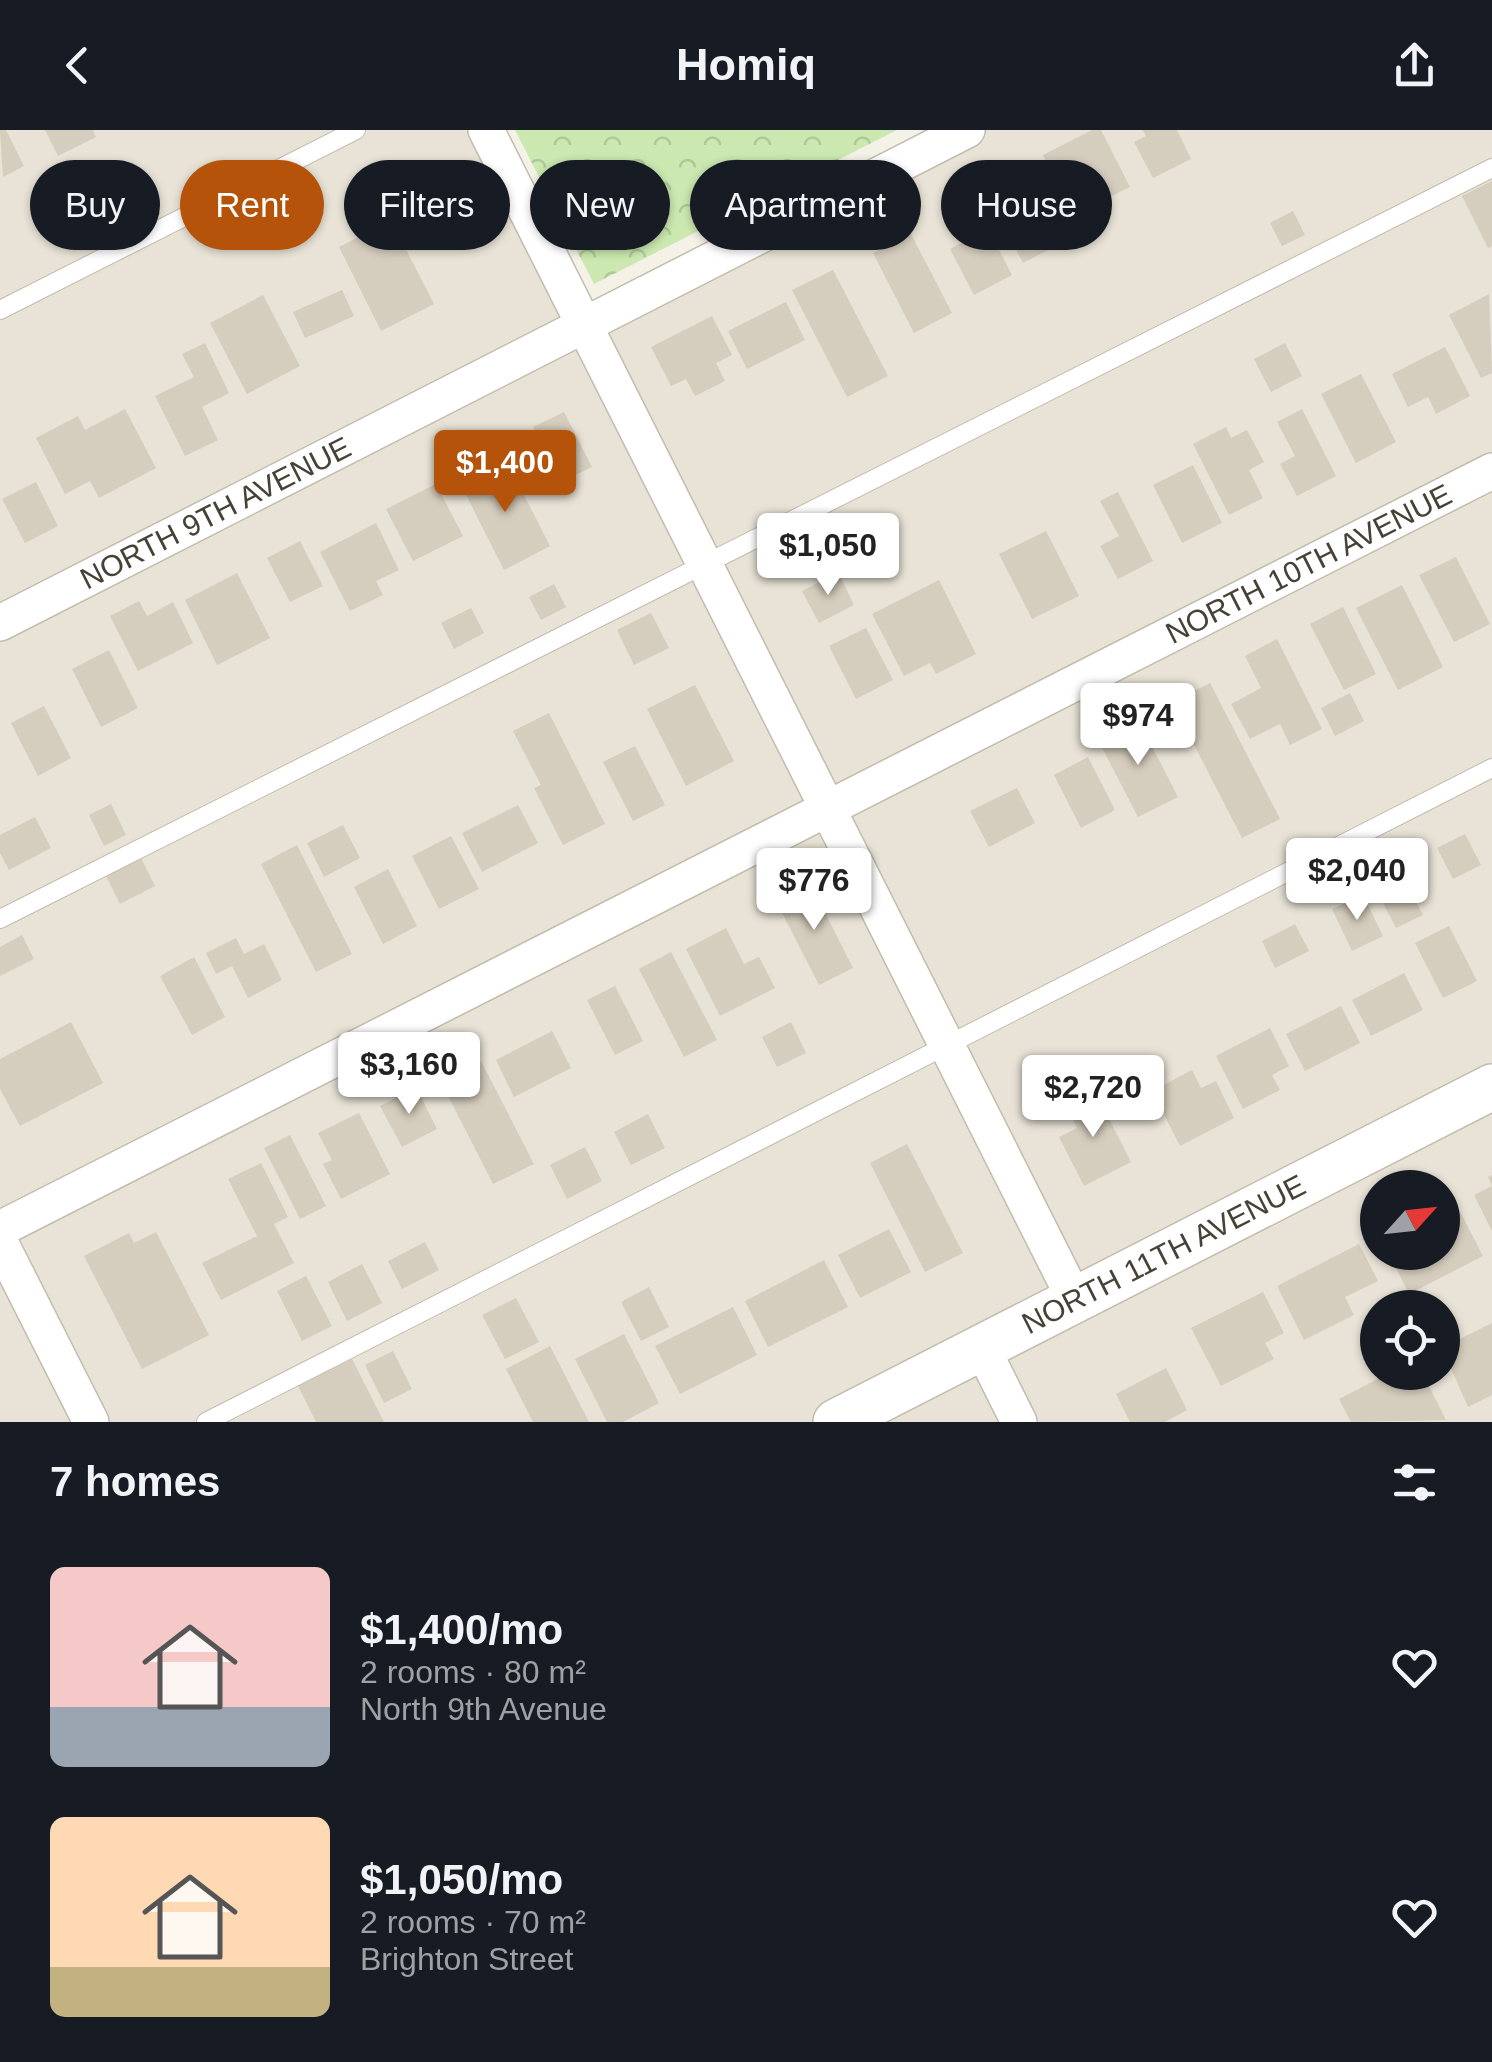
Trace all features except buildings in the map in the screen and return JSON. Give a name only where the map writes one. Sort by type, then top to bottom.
[{"type":"street","points":[[486,130],[1074,1300]]},
{"type":"street","name":"NORTH 9TH AVENUE","points":[[0,622],[967,130]]},
{"type":"street","name":"NORTH 10TH AVENUE","points":[[0,1230],[826,806],[1492,471]]},
{"type":"street","name":"NORTH 11TH AVENUE","points":[[836,1422],[1492,1087]]},
{"type":"street","points":[[0,1242],[91,1422]]},
{"type":"street","points":[[982,1348],[1019,1422]]},
{"type":"lane","points":[[0,310],[356,130]]},
{"type":"lane","points":[[0,918],[1492,168]]},
{"type":"lane","points":[[206,1422],[1492,768]]},
{"type":"shaded area","points":[[0,130],[486,130],[501,160],[344,160],[344,250],[510,250],[510,177],[530,217],[530,250],[547,250],[585,325],[715,250],[921,250],[921,160],[872,160],[924,130],[1492,130],[1492,1422],[0,1422]]},
{"type":"green space","points":[[515,130],[897,130],[838,160],[690,160],[690,235],[670,245],[670,160],[530,160]]},
{"type":"green space","points":[[577,250],[661,250],[594,284]]}]
